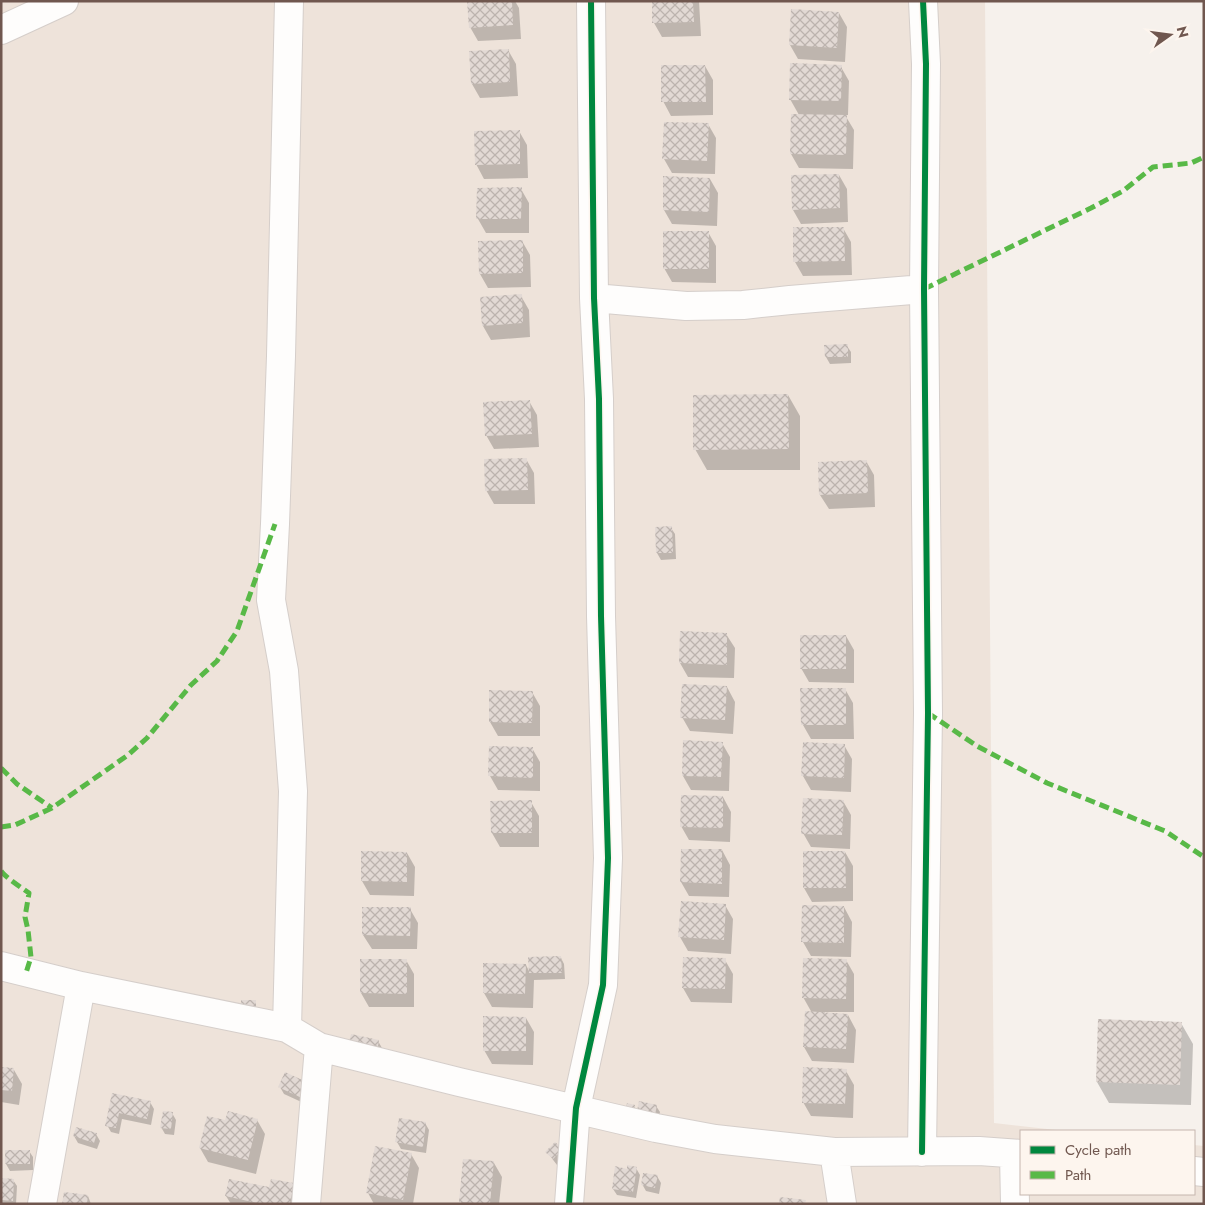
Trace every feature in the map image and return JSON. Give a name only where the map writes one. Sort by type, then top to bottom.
[{"type":"street","points":[[1,30],[64,1]]},
{"type":"street","points":[[287,1028],[293,791],[284,671],[271,600],[276,524],[289,1]]},
{"type":"street","points":[[569,1204],[576,1108],[603,985],[608,858],[601,616],[599,399],[594,298],[591,1]]},
{"type":"street","points":[[922,1152],[928,713],[924,289],[926,64],[923,1]]},
{"type":"street","points":[[594,298],[686,306],[743,306],[790,300],[924,289]]},
{"type":"street","points":[[1,966],[81,986],[287,1028],[320,1047],[656,1128],[715,1139],[834,1152],[979,1151],[1018,1154],[1015,1204]]},
{"type":"street","points":[[42,1204],[81,986]]},
{"type":"street","points":[[306,1204],[320,1047]]},
{"type":"street","points":[[834,1152],[842,1204]]},
{"type":"shaded area","points":[[1,1],[985,1],[994,1123],[1056,1130],[1020,1130],[1020,1195],[1195,1195],[1195,1145],[1204,1146],[1204,1204],[1,1204]]},
{"type":"building","points":[[467,1],[512,1],[513,25],[469,28]]},
{"type":"building","points":[[652,1],[693,1],[694,22],[652,23]]},
{"type":"building","points":[[791,9],[839,12],[837,48],[789,45]]},
{"type":"building","points":[[509,49],[510,82],[471,84],[469,51]]},
{"type":"building","points":[[790,63],[842,65],[841,101],[789,100]]},
{"type":"building","points":[[661,65],[705,65],[706,102],[661,102]]},
{"type":"building","points":[[791,114],[847,115],[846,155],[790,154]]},
{"type":"building","points":[[664,122],[709,123],[707,161],[662,159]]},
{"type":"building","points":[[520,130],[520,164],[475,165],[474,131]]},
{"type":"building","points":[[839,174],[840,208],[792,210],[791,175]]},
{"type":"building","points":[[663,176],[710,178],[709,212],[663,210]]},
{"type":"building","points":[[522,187],[521,219],[476,219],[477,188]]},
{"type":"building","points":[[793,227],[844,227],[845,261],[793,262]]},
{"type":"building","points":[[663,231],[709,231],[709,269],[663,269]]},
{"type":"building","points":[[523,240],[523,273],[479,274],[478,241]]},
{"type":"building","points":[[522,294],[523,323],[482,326],[480,297]]},
{"type":"building","points":[[848,344],[848,357],[825,357],[824,345]]},
{"type":"building","points":[[788,394],[789,449],[693,450],[693,395]]},
{"type":"building","points":[[530,400],[532,434],[485,436],[483,402]]},
{"type":"building","points":[[527,458],[528,490],[485,491],[484,459]]},
{"type":"building","points":[[867,460],[868,493],[819,495],[818,462]]},
{"type":"building","points":[[672,526],[673,553],[656,553],[655,527]]},
{"type":"building","points":[[680,631],[727,633],[727,665],[679,663]]},
{"type":"building","points":[[800,635],[846,635],[846,669],[800,669]]},
{"type":"building","points":[[682,684],[727,686],[725,720],[680,718]]},
{"type":"building","points":[[800,688],[846,688],[846,725],[801,725]]},
{"type":"building","points":[[489,690],[533,691],[532,723],[489,722]]},
{"type":"building","points":[[683,740],[723,742],[721,777],[682,776]]},
{"type":"building","points":[[803,742],[845,744],[844,778],[801,776]]},
{"type":"building","points":[[489,746],[533,747],[533,778],[488,776]]},
{"type":"building","points":[[681,795],[723,796],[723,828],[680,827]]},
{"type":"building","points":[[803,798],[844,800],[842,835],[801,834]]},
{"type":"building","points":[[532,800],[532,833],[491,833],[490,801]]},
{"type":"building","points":[[681,849],[722,849],[722,884],[680,882]]},
{"type":"building","points":[[361,851],[407,852],[407,882],[361,881]]},
{"type":"building","points":[[803,851],[845,851],[846,888],[803,888]]},
{"type":"building","points":[[681,901],[726,904],[724,940],[678,937]]},
{"type":"building","points":[[802,905],[844,906],[844,943],[801,942]]},
{"type":"building","points":[[362,907],[411,907],[410,936],[362,935]]},
{"type":"building","points":[[561,956],[562,973],[529,973],[528,957]]},
{"type":"building","points":[[683,957],[726,958],[725,989],[682,988]]},
{"type":"building","points":[[803,958],[847,959],[846,999],[802,998]]},
{"type":"building","points":[[360,959],[407,959],[407,994],[360,993]]},
{"type":"building","points":[[483,963],[526,964],[525,994],[483,993]]},
{"type":"building","points":[[241,1000],[256,1000],[256,1010],[241,1009]]},
{"type":"building","points":[[805,1011],[848,1014],[846,1049],[803,1047]]},
{"type":"building","points":[[483,1016],[526,1017],[526,1051],[483,1051]]},
{"type":"building","points":[[1098,1019],[1182,1022],[1180,1085],[1096,1082]]},
{"type":"building","points":[[351,1034],[379,1040],[377,1052],[348,1046]]},
{"type":"building","points":[[1,1067],[14,1068],[12,1091],[1,1090]]},
{"type":"building","points":[[803,1067],[847,1069],[845,1104],[802,1103]]},
{"type":"building","points":[[285,1072],[311,1084],[304,1099],[278,1087]]},
{"type":"building","points":[[112,1093],[151,1101],[147,1119],[119,1113],[116,1128],[105,1126]]},
{"type":"building","points":[[639,1101],[657,1105],[653,1125],[635,1121]]},
{"type":"building","points":[[627,1103],[635,1105],[632,1118],[624,1116]]},
{"type":"building","points":[[163,1111],[173,1112],[171,1129],[160,1128]]},
{"type":"building","points":[[228,1111],[258,1119],[248,1160],[199,1148],[207,1116],[225,1120]]},
{"type":"building","points":[[399,1118],[426,1122],[423,1147],[395,1142]]},
{"type":"building","points":[[76,1127],[97,1133],[94,1143],[73,1136]]},
{"type":"building","points":[[555,1142],[563,1149],[553,1159],[545,1152]]},
{"type":"building","points":[[375,1146],[412,1153],[403,1200],[366,1193]]},
{"type":"building","points":[[5,1150],[30,1150],[30,1164],[5,1164]]},
{"type":"building","points":[[463,1159],[494,1161],[490,1204],[459,1202]]},
{"type":"building","points":[[627,1165],[637,1167],[633,1192],[612,1189],[615,1166],[627,1169]]},
{"type":"building","points":[[643,1173],[658,1175],[655,1188],[641,1185]]},
{"type":"building","points":[[1,1178],[14,1179],[13,1201],[1,1200]]},
{"type":"building","points":[[229,1179],[269,1187],[271,1179],[294,1183],[290,1204],[262,1204],[225,1196]]},
{"type":"building","points":[[64,1192],[88,1195],[87,1204],[62,1204]]},
{"type":"building","points":[[780,1197],[806,1200],[805,1204],[779,1204]]},
{"type":"marked path","points":[[924,289],[1123,191],[1153,167],[1191,163],[1204,157]]},
{"type":"marked path","points":[[1,827],[15,825],[52,808],[128,755],[147,738],[191,685],[217,661],[237,631],[275,524]]},
{"type":"marked path","points":[[928,713],[977,746],[1047,783],[1165,831],[1204,857]]},
{"type":"marked path","points":[[1,768],[17,784],[52,808]]},
{"type":"marked path","points":[[1,871],[29,893],[25,917],[31,957],[26,973]]},
{"type":"cycle path","points":[[569,1204],[576,1108],[603,985],[608,858],[601,616],[599,399],[594,298],[591,1]]},
{"type":"cycle path","points":[[922,1152],[928,713],[924,289],[926,64],[923,1]]}]
